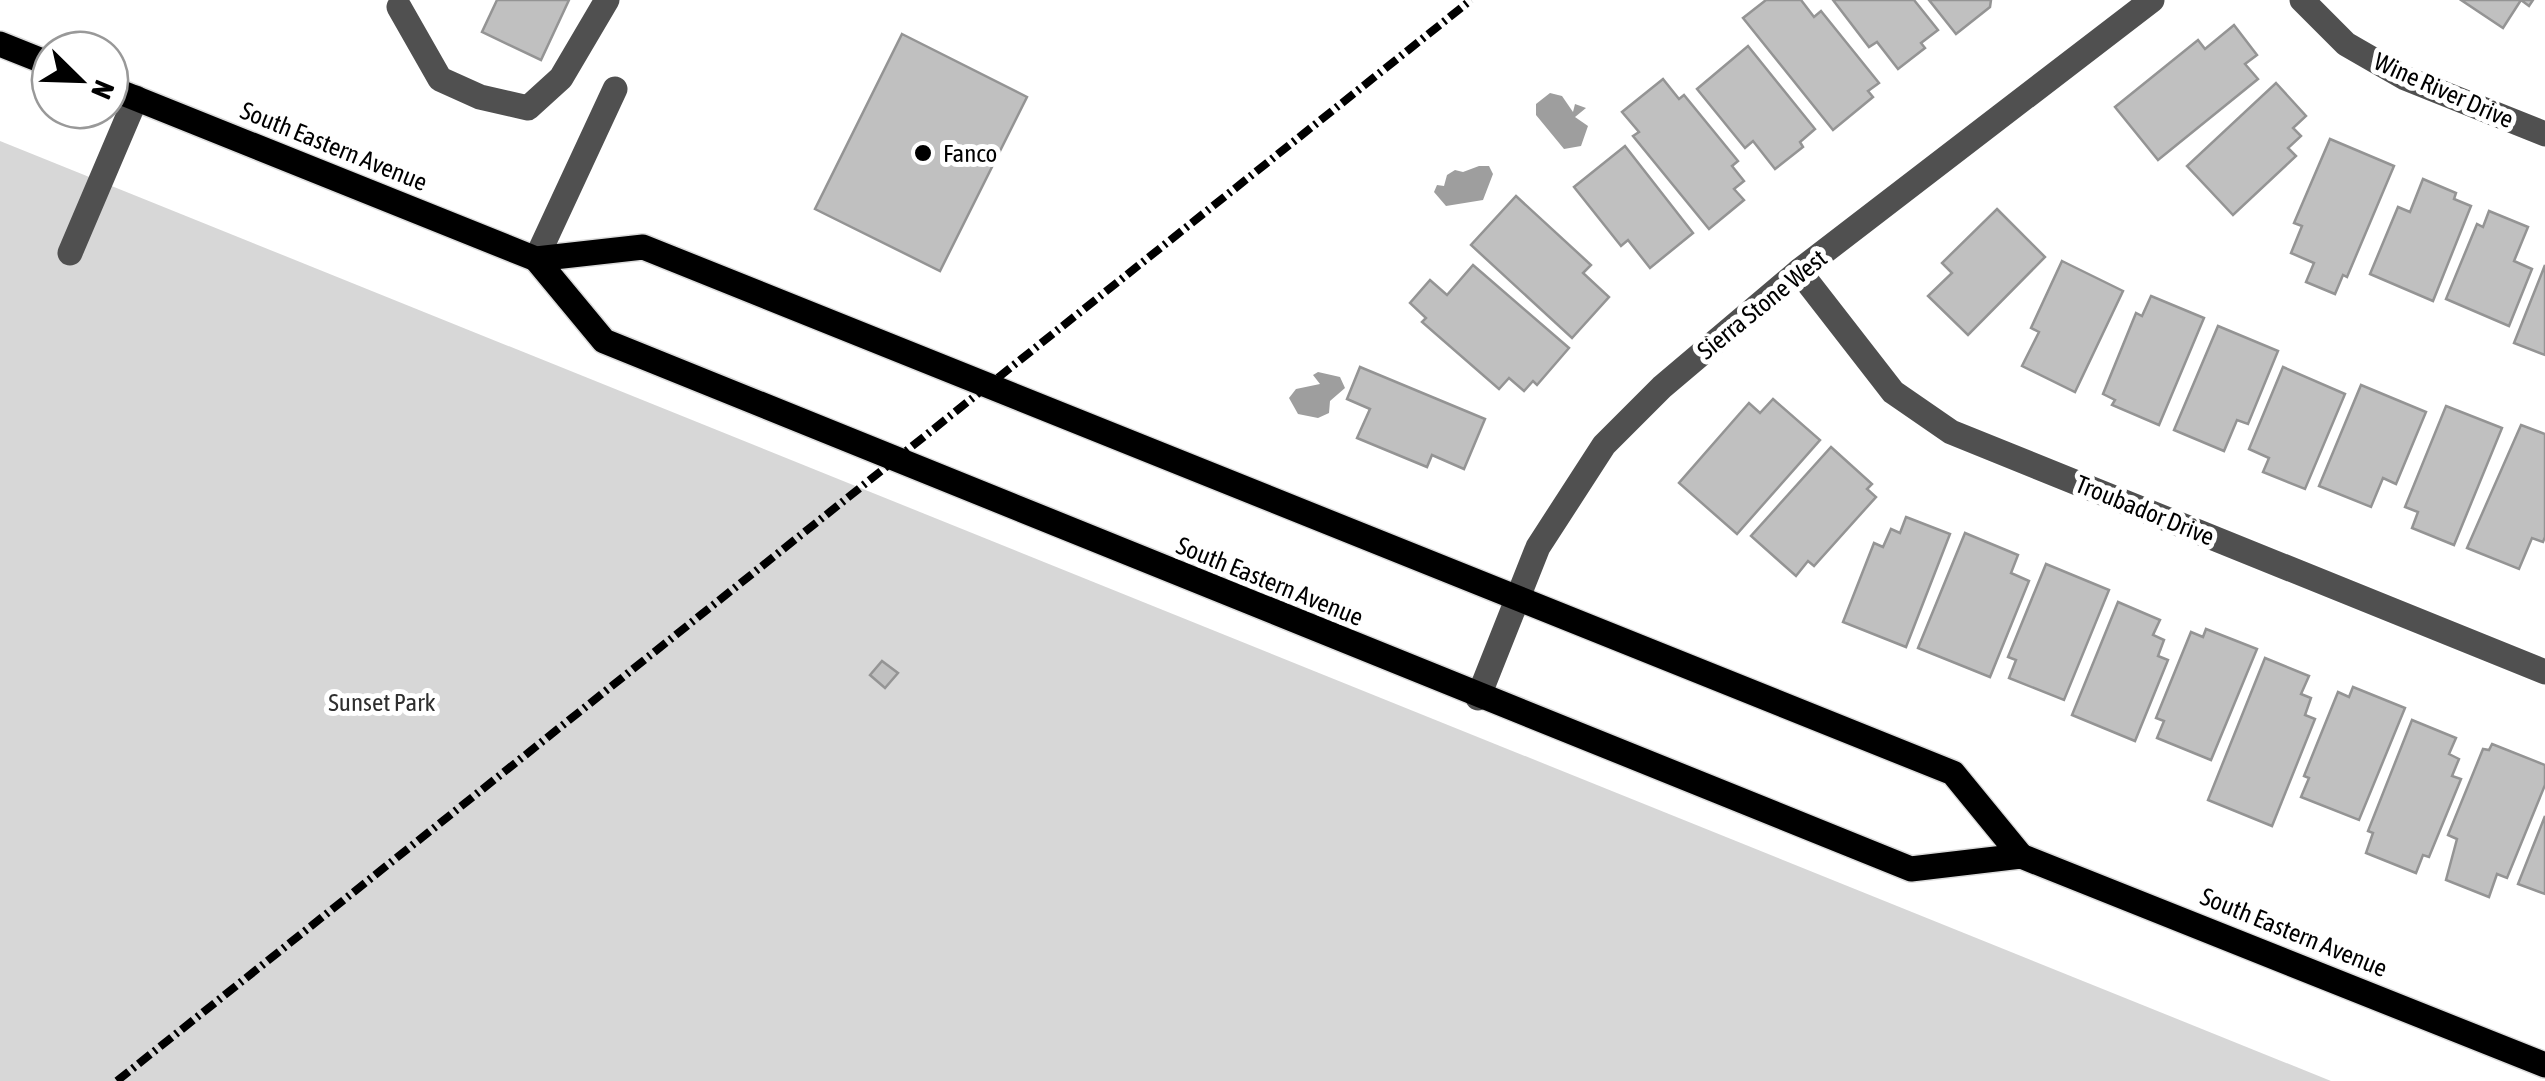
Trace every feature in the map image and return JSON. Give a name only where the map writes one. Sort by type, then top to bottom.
[{"type":"main road","points":[[0,44],[30,56]]},
{"type":"main road","name":"South Eastern Avenue","points":[[130,96],[536,259],[643,247],[1518,598],[1953,773],[2021,856]]},
{"type":"main road","name":"South Eastern Avenue","points":[[536,259],[604,341],[1478,698],[1910,869],[2021,856],[2545,1064]]},
{"type":"street","points":[[400,7],[440,79],[480,96],[528,108],[561,78],[606,0]]},
{"type":"street","name":"Sierra Stone West","points":[[1478,698],[1538,547],[1604,445],[1662,387],[1799,272],[2152,0]]},
{"type":"street","name":"Wine River Drive","points":[[2302,0],[2346,44],[2406,78],[2545,134]]},
{"type":"street","points":[[536,259],[616,89]]},
{"type":"street","points":[[70,253],[136,98]]},
{"type":"street","name":"Troubador Drive","points":[[1799,272],[1893,392],[1951,432],[2545,672]]},
{"type":"green space","name":"Sunset Park","points":[[0,141],[2331,1081],[0,1081]]},
{"type":"shaded area","points":[[1550,93],[1562,96],[1573,112],[1575,104],[1586,108],[1575,117],[1588,126],[1581,146],[1564,149],[1536,115],[1536,104]]},
{"type":"shaded area","points":[[1489,166],[1493,174],[1483,200],[1446,206],[1434,192],[1437,185],[1444,186],[1447,175],[1455,170],[1463,172]]},
{"type":"shaded area","points":[[1318,372],[1340,377],[1345,388],[1330,401],[1329,413],[1318,418],[1298,414],[1289,398],[1296,389],[1320,384],[1313,375]]},
{"type":"building","points":[[497,0],[569,0],[541,60],[482,32]]},
{"type":"building","points":[[1766,0],[1801,0],[1814,17],[1821,11],[1879,83],[1868,91],[1873,97],[1833,130],[1743,18]]},
{"type":"building","points":[[1833,0],[1914,0],[1938,30],[1921,43],[1925,48],[1898,69],[1877,42],[1869,47]]},
{"type":"building","points":[[1929,0],[1991,0],[1990,7],[1956,34]]},
{"type":"building","points":[[2461,0],[2521,0],[2503,28]]},
{"type":"building","points":[[2234,25],[2257,55],[2245,64],[2258,79],[2158,160],[2115,107],[2198,40],[2205,49]]},
{"type":"building","points":[[902,34],[1027,97],[940,271],[815,209]]},
{"type":"building","points":[[1748,46],[1815,129],[1800,142],[1803,147],[1775,169],[1753,141],[1745,148],[1697,89]]},
{"type":"building","points":[[1663,79],[1679,99],[1684,95],[1738,161],[1732,166],[1744,181],[1734,189],[1744,200],[1709,229],[1633,136],[1639,132],[1622,112]]},
{"type":"building","points":[[2276,83],[2306,116],[2293,128],[2301,136],[2288,148],[2296,156],[2233,215],[2187,166]]},
{"type":"building","points":[[2330,139],[2394,166],[2347,277],[2343,275],[2335,294],[2306,282],[2314,263],[2291,253],[2302,226],[2294,223]]},
{"type":"building","points":[[1625,146],[1693,233],[1650,268],[1628,240],[1621,246],[1574,187]]},
{"type":"building","points":[[2423,179],[2456,193],[2454,199],[2471,206],[2433,301],[2370,274],[2398,207],[2410,212]]},
{"type":"building","points":[[1516,196],[1591,265],[1583,273],[1609,297],[1572,338],[1471,245]]},
{"type":"building","points":[[1997,209],[2045,257],[1968,335],[1928,296],[1952,273],[1942,263]]},
{"type":"building","points":[[2489,211],[2528,227],[2514,261],[2532,269],[2509,326],[2446,299],[2477,224],[2483,227]]},
{"type":"building","points":[[2062,261],[2123,291],[2075,392],[2022,366],[2039,332],[2031,328]]},
{"type":"building","points":[[1473,265],[1569,348],[1537,385],[1533,381],[1524,391],[1509,378],[1499,389],[1422,322],[1426,318],[1410,303],[1430,280],[1447,295]]},
{"type":"building","points":[[2545,265],[2545,355],[2514,343]]},
{"type":"building","points":[[2151,296],[2204,318],[2159,425],[2112,405],[2115,400],[2103,394],[2136,313],[2142,316]]},
{"type":"building","points":[[2218,326],[2278,351],[2248,424],[2237,420],[2224,451],[2174,430]]},
{"type":"building","points":[[1360,367],[1485,419],[1464,469],[1432,455],[1427,467],[1357,438],[1370,409],[1347,399]]},
{"type":"building","points":[[2283,367],[2345,394],[2305,489],[2263,472],[2269,458],[2249,449]]},
{"type":"building","points":[[2361,385],[2426,412],[2396,484],[2383,478],[2371,507],[2319,486]]},
{"type":"building","points":[[1773,399],[1820,440],[1737,534],[1679,483],[1749,403],[1760,413]]},
{"type":"building","points":[[2446,406],[2502,428],[2454,545],[2412,528],[2418,512],[2405,507]]},
{"type":"building","points":[[2521,425],[2545,434],[2545,537],[2543,542],[2532,538],[2519,569],[2467,548]]},
{"type":"building","points":[[1831,447],[1872,484],[1867,489],[1876,497],[1814,566],[1808,561],[1796,576],[1751,536]]},
{"type":"building","points":[[1906,517],[1950,534],[1906,647],[1843,622],[1874,543],[1883,547],[1891,529],[1900,533]]},
{"type":"building","points":[[1965,533],[2018,555],[2011,573],[2029,581],[1990,677],[1918,648]]},
{"type":"building","points":[[2046,564],[2109,590],[2064,700],[2009,678],[2016,660],[2008,657]]},
{"type":"building","points":[[2118,602],[2160,620],[2153,635],[2164,640],[2158,656],[2168,660],[2135,741],[2072,715]]},
{"type":"building","points":[[2206,629],[2257,649],[2211,760],[2157,738],[2164,721],[2156,718],[2191,632],[2203,637]]},
{"type":"building","points":[[2265,658],[2309,676],[2301,694],[2311,698],[2305,715],[2315,719],[2272,826],[2208,800]]},
{"type":"building","points":[[882,661],[898,673],[885,688],[870,675]]},
{"type":"building","points":[[2353,687],[2405,708],[2359,820],[2301,797],[2309,778],[2304,776],[2338,692],[2349,697]]},
{"type":"building","points":[[2412,720],[2456,738],[2449,754],[2459,759],[2452,776],[2461,779],[2429,857],[2423,855],[2416,873],[2366,853],[2373,833],[2368,831]]},
{"type":"building","points":[[2492,744],[2545,765],[2545,785],[2507,878],[2497,874],[2489,897],[2446,880],[2457,839],[2448,835],[2483,749],[2489,750]]},
{"type":"building","points":[[2545,816],[2545,894],[2518,884]]},
{"type":"railway","points":[[117,1081],[1471,0]]},
{"type":"place","name":"Fanco","points":[[923,153]]}]
